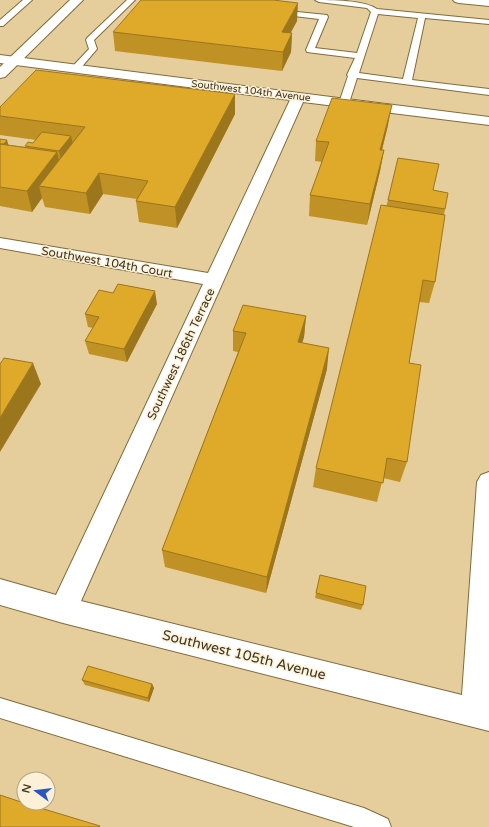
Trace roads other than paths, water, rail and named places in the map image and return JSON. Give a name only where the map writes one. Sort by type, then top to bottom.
[{"type":"street","points":[[0,74],[7,60],[77,0]]},
{"type":"street","points":[[459,0],[489,3]]},
{"type":"street","name":"Southwest 104th Avenue","points":[[7,60],[489,121]]},
{"type":"street","name":"Southwest 186th Terrace","points":[[63,610],[298,97]]},
{"type":"street","name":"Southwest 104th Court","points":[[0,243],[214,280]]},
{"type":"street","points":[[483,714],[489,482]]},
{"type":"street","name":"Southwest 105th Avenue","points":[[0,592],[63,610],[483,714]]},
{"type":"lane","points":[[0,24],[28,0]]},
{"type":"lane","points":[[76,68],[93,49],[90,40],[131,0]]},
{"type":"lane","points":[[319,0],[422,16],[489,22]]},
{"type":"lane","points":[[344,103],[372,8],[376,0]]},
{"type":"lane","points":[[271,11],[324,17],[310,50],[359,56]]},
{"type":"lane","points":[[407,82],[422,16]]},
{"type":"lane","points":[[352,75],[489,92]]},
{"type":"lane","points":[[0,708],[364,819],[380,827]]}]
